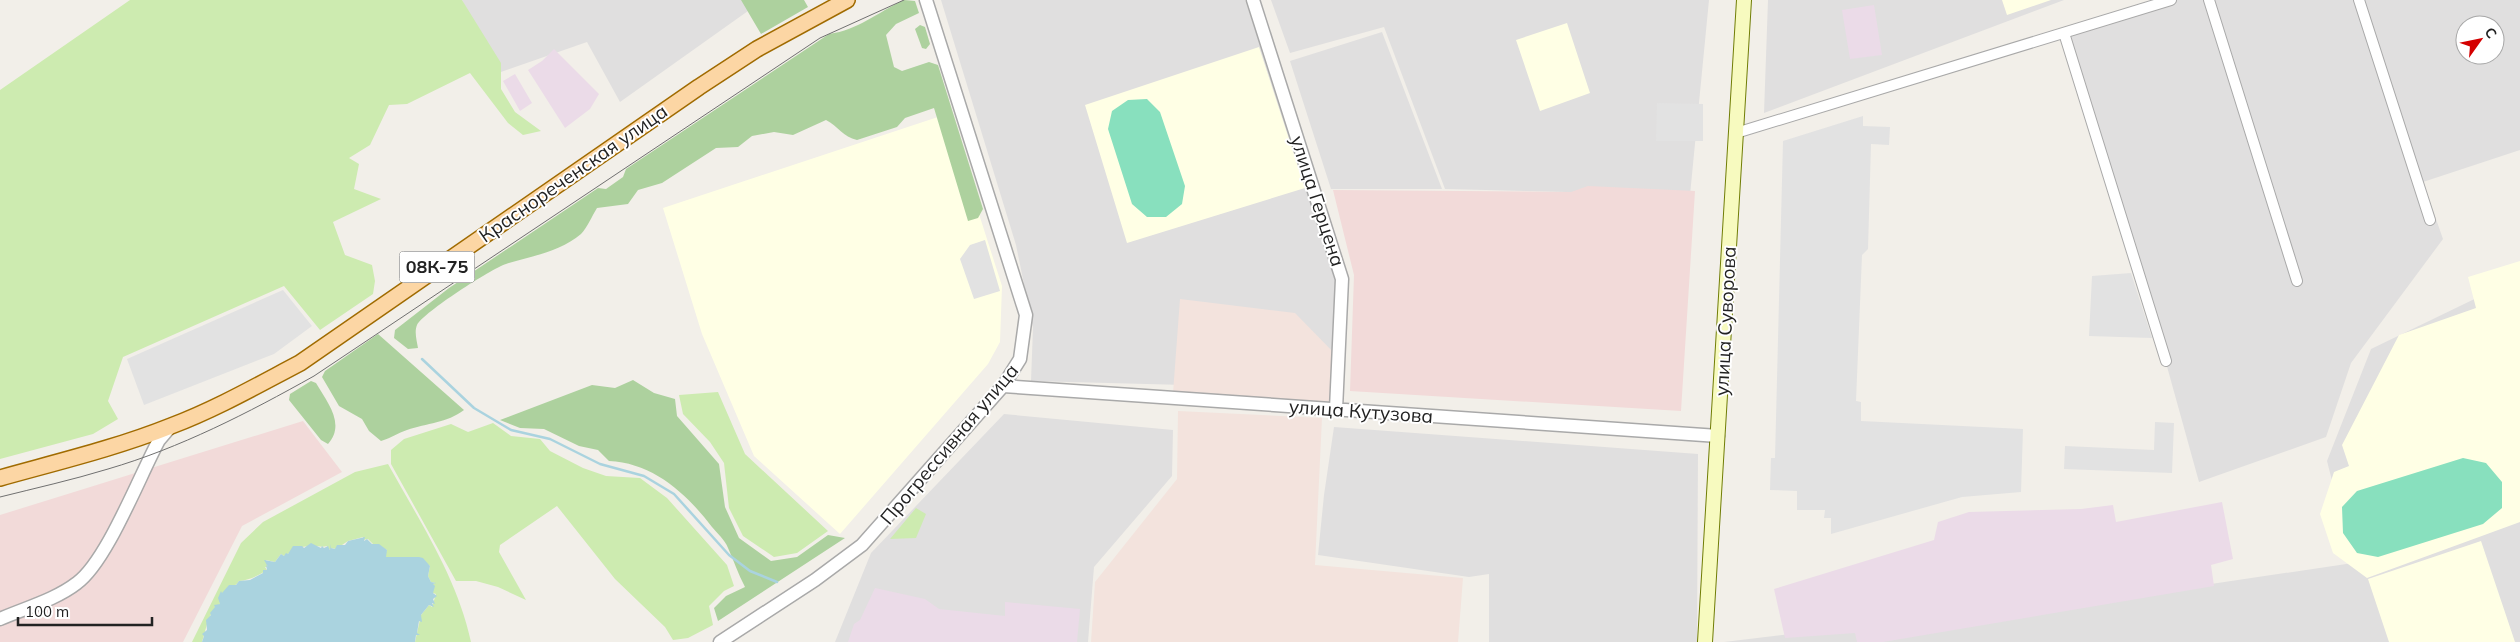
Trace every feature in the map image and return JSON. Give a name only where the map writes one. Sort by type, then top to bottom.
[{"type":"main road","name":"Краснореченская улица","points":[[0,478],[171,426],[240,395],[300,362],[684,96],[757,49],[847,0]]},
{"type":"main road","name":"улица Суворова","points":[[1705,642],[1744,0]]},
{"type":"street","name":"Прогрессивная улица","points":[[720,642],[735,638],[862,545],[1003,386],[1020,359],[1026,315],[926,0]]},
{"type":"street","name":"улица Герцена","points":[[1253,0],[1342,278],[1336,409]]},
{"type":"street","points":[[1736,133],[2171,0]]},
{"type":"street","points":[[2209,0],[2298,282]]},
{"type":"street","points":[[2359,0],[2430,220]]},
{"type":"street","points":[[2064,33],[2166,361]]},
{"type":"street","name":"улица Кутузова","points":[[1003,386],[1718,436]]},
{"type":"street","points":[[0,619],[63,591],[85,576],[101,556],[150,456],[159,440],[171,426]]},
{"type":"street","points":[[135,438],[143,439],[148,444],[150,456]]},
{"type":"shaded area","points":[[462,0],[769,0],[755,6],[620,102],[587,42],[498,73]]},
{"type":"shaded area","points":[[941,0],[1245,0],[1343,291],[1336,389],[1031,381],[1033,328],[1016,245]]},
{"type":"shaded area","points":[[1271,0],[1709,0],[1690,195],[1445,189],[1384,27],[1290,53]]},
{"type":"shaded area","points":[[1768,0],[2064,0],[1764,113]]},
{"type":"shaded area","points":[[2002,0],[2051,0],[2007,15]]},
{"type":"shaded area","points":[[2171,0],[2520,0],[2520,150],[2423,182],[2443,239],[2351,363],[2326,437],[2199,482],[2158,334],[2064,33]]},
{"type":"shaded area","points":[[1874,5],[1882,55],[1850,59],[1842,10]]},
{"type":"shaded area","points":[[1567,23],[1590,93],[1540,111],[1516,40]]},
{"type":"shaded area","points":[[1382,32],[1442,189],[1331,189],[1290,61]]},
{"type":"shaded area","points":[[1259,47],[1305,188],[1127,243],[1085,105]]},
{"type":"shaded area","points":[[554,49],[599,94],[590,109],[565,128],[528,70],[542,61]]},
{"type":"shaded area","points":[[515,74],[532,103],[520,111],[503,81]]},
{"type":"shaded area","points":[[1657,103],[1703,104],[1703,141],[1656,141]]},
{"type":"shaded area","points":[[947,114],[1002,286],[1000,342],[988,364],[840,534],[754,456],[702,334],[663,208]]},
{"type":"shaded area","points":[[1863,116],[1863,126],[1890,127],[1889,145],[1871,144],[1868,249],[1862,255],[1856,401],[1861,402],[1861,421],[2023,429],[2021,492],[1962,497],[1831,534],[1831,518],[1824,518],[1825,510],[1797,510],[1797,491],[1770,490],[1771,458],[1775,458],[1783,141]]},
{"type":"shaded area","points":[[1588,186],[1695,191],[1681,411],[1350,391],[1354,275],[1333,190],[1571,192]]},
{"type":"shaded area","points":[[985,240],[1000,291],[974,299],[960,259],[970,245]]},
{"type":"shaded area","points":[[2520,261],[2520,522],[2367,578],[2333,553],[2320,514],[2334,472],[2349,466],[2342,445],[2399,335],[2476,308],[2468,277]]},
{"type":"shaded area","points":[[2131,273],[2152,338],[2089,336],[2092,276]]},
{"type":"shaded area","points":[[2520,277],[2520,642],[1724,642],[2211,584],[2353,563],[2327,461],[2371,349]]},
{"type":"shaded area","points":[[283,290],[312,326],[274,354],[144,405],[127,359]]},
{"type":"shaded area","points":[[1180,299],[1295,313],[1337,356],[1334,402],[1173,393]]},
{"type":"shaded area","points":[[1178,411],[1322,418],[1315,565],[1463,578],[1458,642],[1091,642],[1095,582],[1177,479]]},
{"type":"shaded area","points":[[1004,414],[1173,430],[1172,476],[1094,567],[1088,642],[835,642],[871,553]]},
{"type":"shaded area","points":[[303,421],[342,472],[242,526],[183,642],[0,642],[0,515]]},
{"type":"shaded area","points":[[2155,422],[2174,423],[2172,473],[2064,469],[2065,446],[2154,450]]},
{"type":"shaded area","points":[[1334,427],[1698,454],[1697,642],[1489,642],[1489,574],[1469,577],[1318,555]]},
{"type":"shaded area","points":[[2222,502],[2233,559],[2211,565],[2214,586],[1883,642],[1857,642],[1855,633],[1785,638],[1774,589],[1934,540],[1938,522],[1969,512],[2081,509],[2113,505],[2116,522]]},
{"type":"shaded area","points":[[2481,541],[2515,642],[2389,642],[2368,579]]},
{"type":"shaded area","points":[[875,588],[925,599],[939,609],[1005,616],[1005,602],[1080,609],[1077,642],[848,642],[854,624],[860,620]]},
{"type":"green space","points":[[130,0],[462,0],[501,63],[501,89],[515,112],[541,131],[523,135],[508,123],[470,73],[407,104],[389,105],[370,145],[349,158],[359,164],[354,189],[381,199],[333,222],[345,255],[372,265],[375,281],[373,294],[320,330],[284,286],[123,357],[108,401],[118,419],[93,434],[0,459],[0,90]]},
{"type":"green space","points":[[741,0],[804,0],[808,7],[761,34]]},
{"type":"green space","points":[[904,0],[915,1],[919,13],[896,24],[886,35],[894,67],[902,71],[929,62],[938,65],[983,209],[978,218],[968,221],[934,108],[905,118],[897,127],[857,140],[852,139],[826,120],[793,135],[774,132],[752,136],[738,147],[716,148],[662,183],[638,190],[628,204],[597,208],[581,234],[573,240],[555,249],[498,268],[458,292],[432,311],[417,325],[418,348],[408,349],[394,338],[395,330],[449,288],[598,188],[606,189],[623,177],[626,169],[829,34],[859,25]]},
{"type":"green space","points":[[920,25],[925,27],[930,44],[926,49],[922,48],[915,29]]},
{"type":"green space","points":[[1147,99],[1160,112],[1185,186],[1182,204],[1166,217],[1147,217],[1132,204],[1108,129],[1112,111],[1128,100]]},
{"type":"green space","points":[[378,334],[464,410],[451,418],[407,430],[381,441],[369,431],[362,419],[339,406],[322,377],[325,371]]},
{"type":"green space","points":[[633,380],[654,393],[675,399],[677,416],[719,464],[725,507],[739,538],[771,561],[797,557],[828,535],[845,538],[718,621],[714,608],[726,596],[745,587],[725,542],[702,514],[680,492],[667,482],[640,467],[609,461],[598,450],[579,446],[544,429],[520,428],[500,420],[592,385],[615,388]]},
{"type":"green space","points":[[311,381],[316,383],[333,413],[335,429],[328,444],[321,440],[289,400],[290,394]]},
{"type":"green space","points":[[718,392],[745,454],[828,531],[797,553],[774,557],[743,536],[729,508],[724,463],[710,442],[683,414],[679,395]]},
{"type":"green space","points":[[493,423],[511,436],[540,439],[550,451],[583,468],[606,476],[640,478],[667,498],[727,565],[734,586],[724,591],[709,606],[713,625],[688,638],[673,640],[665,627],[615,579],[557,506],[500,545],[499,552],[526,600],[498,587],[476,581],[456,581],[391,464],[391,450],[404,439],[451,424],[468,432]]},
{"type":"green space","points":[[2463,458],[2486,463],[2502,482],[2502,508],[2483,524],[2378,557],[2357,553],[2343,533],[2342,507],[2357,491]]},
{"type":"green space","points":[[388,464],[447,572],[465,618],[471,642],[415,642],[421,615],[429,605],[432,607],[436,594],[433,593],[433,584],[435,583],[431,582],[428,576],[430,566],[421,559],[386,557],[384,556],[387,550],[373,544],[368,539],[363,540],[363,537],[348,541],[336,549],[331,548],[331,551],[327,546],[307,546],[284,556],[281,554],[275,562],[266,560],[268,567],[265,567],[267,570],[251,578],[239,581],[221,595],[220,604],[210,616],[202,642],[192,642],[241,543],[263,522],[355,472]]},
{"type":"green space","points":[[916,508],[926,514],[916,538],[890,539]]},
{"type":"water","points":[[365,537],[364,541],[367,539],[372,544],[379,544],[387,550],[386,557],[419,557],[423,558],[430,566],[428,576],[431,582],[436,583],[433,584],[435,586],[433,593],[437,596],[433,599],[434,607],[429,605],[421,615],[422,622],[419,621],[417,633],[420,635],[416,635],[415,642],[202,642],[204,636],[202,634],[207,630],[206,620],[211,615],[210,613],[215,607],[214,605],[220,604],[218,598],[221,591],[222,593],[229,585],[236,585],[239,581],[250,580],[263,573],[263,570],[267,570],[266,565],[268,567],[264,560],[275,562],[281,554],[284,556],[286,553],[288,554],[293,546],[302,546],[304,548],[311,543],[321,548],[322,546],[324,548],[328,546],[330,550],[331,544],[331,548],[335,549],[337,545],[345,545],[348,541]]},
{"type":"waterway","points":[[422,359],[474,408],[511,430],[550,439],[600,464],[644,476],[674,494],[729,555],[750,571],[777,582]]},
{"type":"tram line","points":[[0,497],[94,473],[161,451],[239,416],[289,390],[314,376],[820,38],[904,0]]}]
